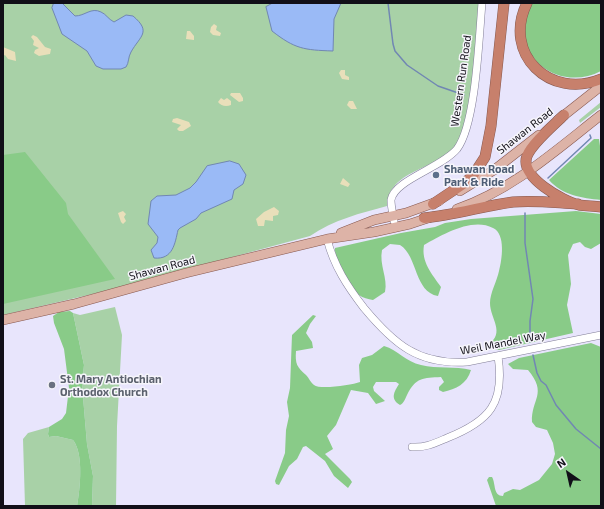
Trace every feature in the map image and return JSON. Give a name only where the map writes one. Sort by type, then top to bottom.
[{"type":"highway","points":[[433,204],[466,182],[474,174],[485,158],[491,126],[504,3]]},
{"type":"highway","points":[[527,3],[521,22],[520,37],[527,57],[537,69],[550,79],[572,85],[601,79]]},
{"type":"highway","points":[[564,115],[527,154],[526,163],[530,172],[552,193],[578,204]]},
{"type":"highway","points":[[424,218],[450,216],[513,202],[527,201],[601,207]]},
{"type":"main road","name":"Shawan Road","points":[[364,233],[394,218],[433,204],[459,192],[494,170],[601,86]]},
{"type":"main road","name":"Shawan Road","points":[[3,320],[74,304],[327,239],[410,224],[424,218],[470,204],[498,191],[530,172],[601,115]]},
{"type":"main road","name":"Shawan Road","points":[[327,239],[374,220],[424,218]]},
{"type":"street","name":"Western Run Road","points":[[394,218],[391,199],[397,187],[448,158],[457,148],[467,129],[472,100],[482,3]]},
{"type":"street","name":"Weil Mandel Way","points":[[327,239],[334,264],[344,282],[383,330],[399,345],[417,355],[445,362],[467,362],[601,335]]},
{"type":"street","points":[[412,446],[421,448],[464,431],[486,415],[499,392],[501,382],[498,356]]},
{"type":"green space","points":[[3,3],[479,3],[473,78],[466,118],[455,146],[437,161],[404,177],[390,194],[387,206],[338,221],[310,236],[114,289],[3,315]]},
{"type":"green space","points":[[530,3],[601,3],[601,71],[589,76],[576,78],[552,73],[542,66],[533,57],[527,46],[524,33]]},
{"type":"green space","points":[[601,102],[601,107],[580,123],[579,120]]},
{"type":"green space","points":[[594,139],[599,139],[601,153],[601,200],[573,195],[560,189],[549,180]]},
{"type":"green space","points":[[25,152],[66,203],[68,214],[115,279],[3,304],[3,155]]},
{"type":"green space","points":[[576,211],[601,214],[601,243],[591,249],[585,247],[580,242],[573,244],[568,255],[571,284],[567,305],[573,333],[499,350],[489,348],[488,345],[496,335],[497,330],[490,303],[502,254],[500,236],[493,228],[485,225],[467,226],[448,232],[424,245],[424,257],[426,262],[441,287],[438,296],[430,293],[424,288],[410,257],[406,250],[400,245],[390,244],[382,250],[381,256],[386,287],[385,292],[373,300],[362,297],[355,291],[343,273],[335,253],[335,248],[435,227],[445,223],[471,219]]},
{"type":"green space","points":[[115,307],[122,335],[117,426],[116,506],[92,506],[93,476],[87,444],[82,385],[84,365],[73,313],[80,315]]},
{"type":"green space","points":[[70,311],[73,313],[84,365],[82,385],[87,444],[93,476],[92,506],[77,506],[80,481],[80,463],[79,454],[73,440],[56,436],[49,437],[48,434],[49,427],[62,419],[66,413],[69,388],[64,349],[54,323],[53,316],[59,312]]},
{"type":"green space","points":[[313,315],[316,316],[306,333],[312,342],[313,348],[296,351],[296,362],[313,384],[317,386],[336,386],[360,382],[359,365],[362,358],[372,355],[384,346],[421,365],[471,370],[464,382],[443,392],[439,390],[439,387],[444,382],[441,377],[425,378],[417,382],[410,389],[400,405],[394,398],[394,393],[399,384],[396,382],[376,382],[373,387],[374,391],[385,401],[376,404],[368,393],[351,390],[336,425],[327,436],[333,449],[325,454],[350,479],[352,482],[348,488],[334,476],[325,461],[306,446],[303,447],[297,459],[289,466],[279,485],[276,484],[275,481],[285,453],[286,430],[289,416],[287,402],[290,388],[292,335]]},
{"type":"green space","points":[[591,343],[601,347],[601,506],[496,506],[487,480],[489,477],[492,477],[496,492],[503,496],[504,493],[513,489],[520,490],[539,480],[552,464],[555,454],[553,443],[547,430],[536,427],[532,422],[532,414],[538,391],[534,378],[528,370],[513,369],[508,364],[519,358]]},
{"type":"green space","points":[[49,427],[49,437],[56,436],[73,440],[79,454],[80,472],[77,506],[25,506],[23,439],[28,433]]},
{"type":"sand","points":[[214,24],[217,26],[216,30],[221,33],[220,36],[213,35],[210,32],[211,27]]},
{"type":"sand","points":[[187,31],[190,31],[194,36],[194,40],[186,39]]},
{"type":"sand","points":[[33,35],[37,37],[45,47],[51,49],[50,54],[39,56],[34,53],[35,50],[39,48],[33,45],[34,41],[31,37]]},
{"type":"sand","points":[[3,47],[15,52],[16,61],[8,59],[5,55],[3,56]]},
{"type":"sand","points":[[341,70],[345,70],[345,75],[349,77],[349,80],[342,79],[339,73]]},
{"type":"sand","points":[[231,93],[240,93],[243,101],[239,102],[230,95]]},
{"type":"sand","points":[[221,98],[224,100],[227,98],[231,101],[231,105],[222,105],[218,102]]},
{"type":"sand","points":[[349,101],[353,101],[357,109],[351,109],[347,105]]},
{"type":"sand","points":[[177,118],[189,122],[191,126],[183,131],[179,131],[177,129],[181,125],[172,122],[173,119]]},
{"type":"sand","points":[[343,178],[350,184],[348,187],[340,184]]},
{"type":"sand","points":[[274,207],[279,211],[278,215],[273,216],[273,221],[265,220],[264,226],[258,226],[256,219],[264,212]]},
{"type":"sand","points":[[123,211],[126,214],[124,217],[126,221],[123,224],[118,213]]},
{"type":"water","points":[[54,3],[62,3],[75,16],[91,11],[97,11],[103,13],[114,22],[126,15],[133,16],[139,21],[143,30],[141,38],[130,54],[126,67],[121,69],[103,69],[96,66],[87,51],[62,34],[52,8]]},
{"type":"water","points":[[273,3],[341,3],[334,19],[333,51],[314,50],[300,47],[287,42],[272,31],[266,7]]},
{"type":"water","points":[[230,161],[239,164],[246,175],[243,184],[234,190],[232,199],[201,213],[196,219],[180,228],[172,250],[165,256],[154,258],[151,250],[157,243],[158,237],[148,224],[151,201],[157,196],[176,195],[190,188],[207,166]]},
{"type":"waterway","points":[[388,3],[395,51],[407,65],[438,86],[464,95]]},
{"type":"waterway","points":[[548,178],[591,138],[590,135]]},
{"type":"waterway","points":[[525,213],[525,243],[533,299],[530,321],[530,342]]},
{"type":"waterway","points":[[533,355],[537,373],[541,381],[546,385],[556,405],[576,429],[601,449]]},
{"type":"place","name":"Shawan Road Park & Ride","points":[[436,175]]},
{"type":"place","name":"St. Mary Antiochian Orthodox Church","points":[[52,385]]}]
